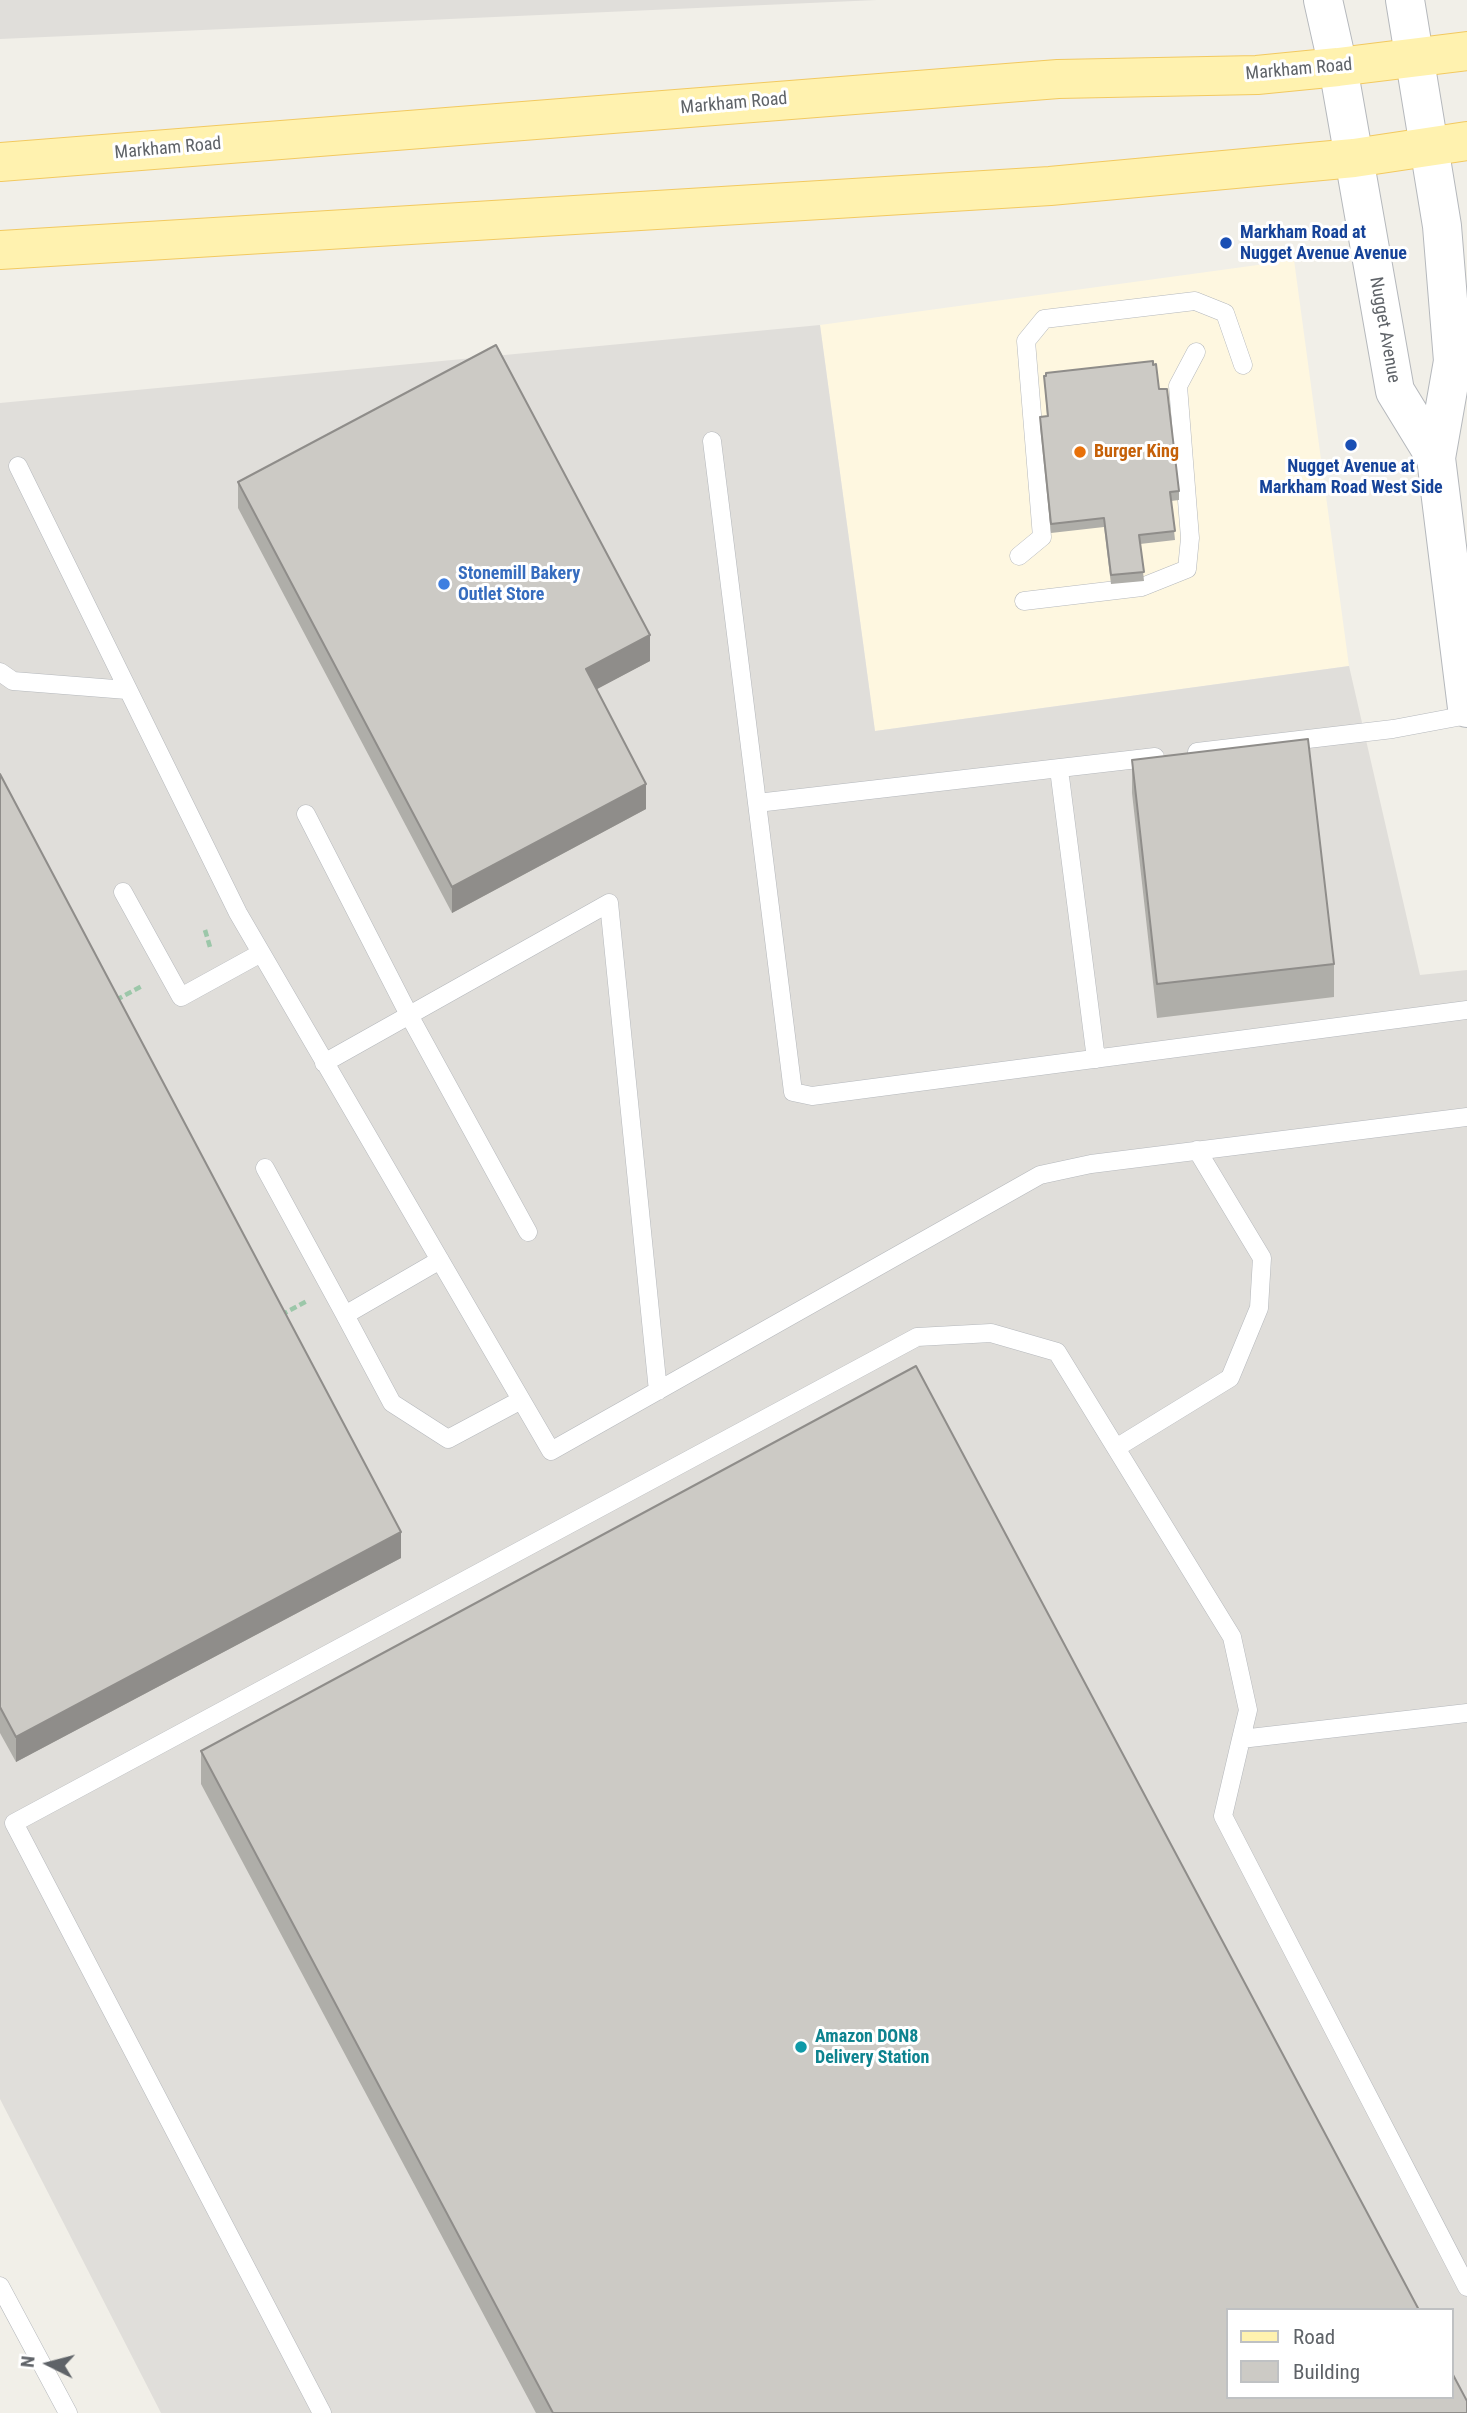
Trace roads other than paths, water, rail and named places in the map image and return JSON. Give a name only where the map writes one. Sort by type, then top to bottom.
[{"type":"main road","name":"Markham Road","points":[[0,162],[1058,79],[1257,75],[1338,68],[1467,51]]},
{"type":"main road","points":[[0,250],[1023,188],[1354,158],[1467,141]]},
{"type":"street","name":"Nugget Avenue","points":[[1323,0],[1338,68],[1395,391],[1436,458]]},
{"type":"street","name":"Nugget Avenue","points":[[1405,0],[1442,226],[1453,361],[1436,458],[1467,708]]},
{"type":"lane","points":[[1019,556],[1042,537],[1026,341],[1044,319],[1195,301],[1225,313],[1243,365]]},
{"type":"lane","points":[[1024,601],[1142,587],[1187,569],[1190,538],[1178,386],[1196,352]]},
{"type":"lane","points":[[712,441],[793,1092],[812,1096],[1467,1010]]},
{"type":"lane","points":[[18,466],[237,913],[551,1451],[1040,1175],[1091,1164],[1467,1117]]},
{"type":"lane","points":[[0,672],[13,681],[127,690]]},
{"type":"lane","points":[[757,803],[1393,729],[1467,715]]},
{"type":"lane","points":[[1059,769],[1096,1059]]},
{"type":"lane","points":[[306,814],[409,1015],[528,1232]]},
{"type":"lane","points":[[123,892],[181,998],[261,953]]},
{"type":"lane","points":[[324,1063],[609,903],[658,1391]]},
{"type":"lane","points":[[1116,1448],[1230,1378],[1259,1308],[1262,1258],[1197,1150]]},
{"type":"lane","points":[[265,1168],[392,1403],[448,1439],[521,1400]]},
{"type":"lane","points":[[345,1315],[440,1260]]},
{"type":"lane","points":[[323,2413],[14,1823],[917,1337],[991,1333],[1057,1352],[1232,1637],[1248,1710],[1223,1816],[1467,2287]]},
{"type":"lane","points":[[1241,1739],[1467,1713]]},
{"type":"lane","points":[[0,2286],[68,2413]]},
{"type":"place","name":"Markham Road at Nugget Avenue Avenue","points":[[1226,243]]},
{"type":"place","name":"Nugget Avenue at Markham Road West Side","points":[[1351,445]]},
{"type":"place","name":"Burger King","points":[[1080,452]]},
{"type":"place","name":"Stonemill Bakery Outlet Store","points":[[444,584]]},
{"type":"place","name":"Amazon DON8 Delivery Station","points":[[801,2047]]}]
